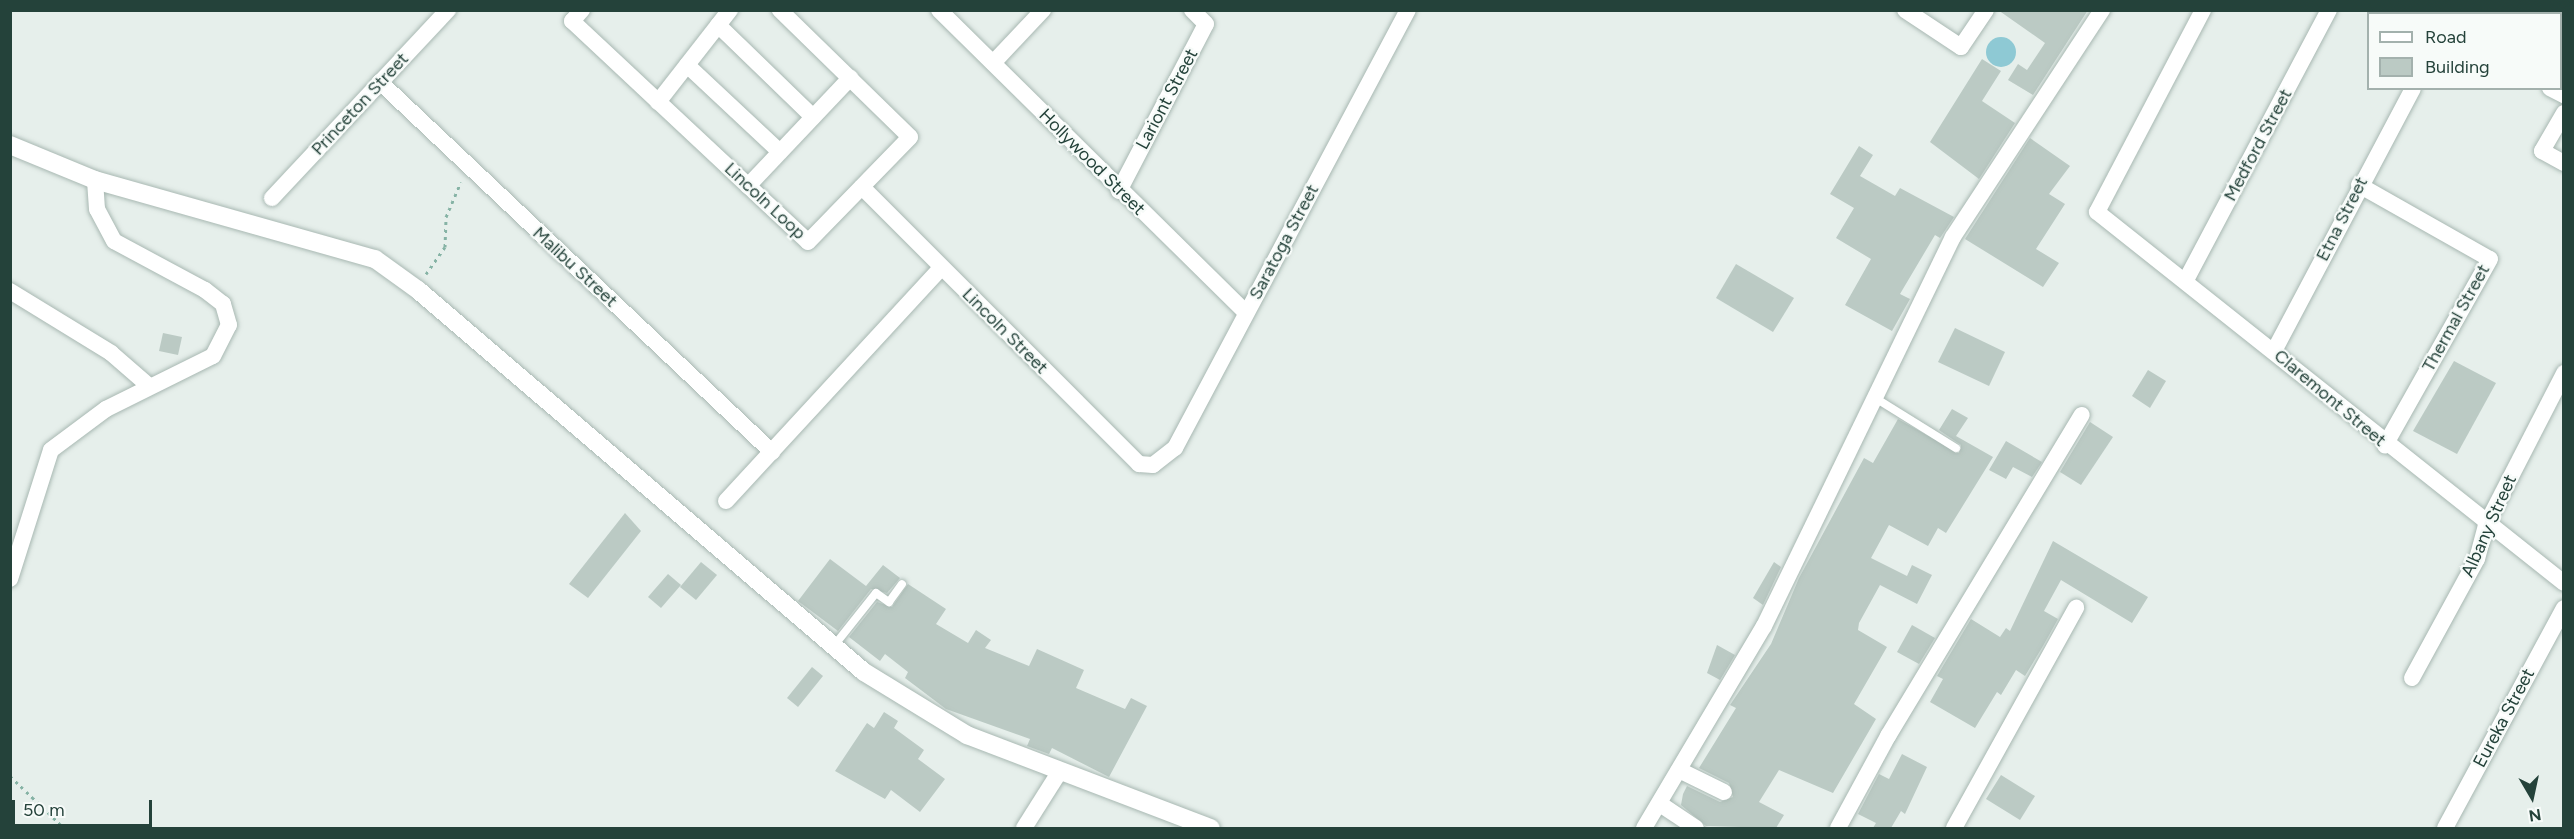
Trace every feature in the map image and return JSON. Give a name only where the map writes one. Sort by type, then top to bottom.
[{"type":"street","name":"Princeton Street","points":[[272,198],[448,10]]},
{"type":"street","name":"Lincoln Loop","points":[[582,10],[572,21],[808,242],[910,137],[780,10]]},
{"type":"street","points":[[658,102],[730,10]]},
{"type":"street","name":"Hollywood Street","points":[[939,10],[1119,191],[1246,312]]},
{"type":"street","points":[[993,63],[1043,10]]},
{"type":"street","name":"Lariont Street","points":[[1119,191],[1206,24],[1192,10]]},
{"type":"street","name":"Saratoga Street","points":[[1153,465],[1176,448],[1408,10]]},
{"type":"street","points":[[1905,10],[1961,47],[1986,10]]},
{"type":"street","points":[[1644,828],[1764,626],[1872,396],[1953,237],[2102,10]]},
{"type":"street","name":"Claremont Street","points":[[2203,10],[2097,212],[2186,280],[2486,525],[2564,583]]},
{"type":"street","name":"Medford Street","points":[[2186,280],[2329,10]]},
{"type":"street","points":[[718,25],[813,117]]},
{"type":"street","points":[[687,65],[780,152]]},
{"type":"street","points":[[748,186],[850,78]]},
{"type":"street","name":"Malibu Street","points":[[380,82],[466,166],[772,452]]},
{"type":"street","name":"Etna Street","points":[[2274,351],[2359,184],[2412,90]]},
{"type":"street","points":[[2564,112],[2542,151],[2564,163]]},
{"type":"street","points":[[10,145],[95,180],[340,246],[375,259],[418,290],[831,648],[967,735],[1211,828]]},
{"type":"street","points":[[10,579],[51,450],[149,386],[213,356],[229,325],[223,304],[205,290],[114,240],[97,209],[95,180]]},
{"type":"street","name":"Thermal Street","points":[[2359,184],[2490,259],[2385,444]]},
{"type":"street","name":"Lincoln Street","points":[[862,188],[1139,464],[1153,465]]},
{"type":"street","points":[[726,501],[941,268]]},
{"type":"street","points":[[10,291],[111,353],[149,386]]},
{"type":"street","name":"Albany Street","points":[[2412,678],[2477,559],[2486,525],[2564,373]]},
{"type":"street","points":[[1838,828],[1894,726],[2082,415]]},
{"type":"street","points":[[1954,828],[2076,608]]},
{"type":"street","name":"Eureka Street","points":[[2445,828],[2564,608]]},
{"type":"street","points":[[1679,770],[1724,792]]},
{"type":"street","points":[[1024,828],[1060,771]]},
{"type":"street","points":[[1660,804],[1696,828]]},
{"type":"lane","points":[[1872,396],[1956,448]]},
{"type":"lane","points":[[831,648],[876,593],[889,602],[902,584]]},
{"type":"path","points":[[418,290],[445,247],[446,217],[466,166]]},
{"type":"path","points":[[10,776],[64,828]]},
{"type":"water","points":[[2001,37],[2007,38],[2015,46],[2015,58],[2007,66],[2001,67],[1995,66],[1987,58],[1986,52],[1987,46],[1995,38]]},
{"type":"building","points":[[1998,10],[2088,10],[2033,95],[2008,80],[2018,64],[2027,70],[2045,43]]},
{"type":"building","points":[[1982,59],[2001,71],[1982,101],[2015,123],[1979,179],[1930,142]]},
{"type":"building","points":[[2030,138],[2070,166],[2049,194],[2065,204],[2036,249],[2059,263],[2043,287],[1965,239]]},
{"type":"building","points":[[1859,146],[1873,155],[1860,176],[1895,196],[1900,188],[1954,217],[1940,238],[1935,235],[1900,294],[1910,299],[1892,331],[1845,305],[1871,259],[1836,238],[1854,208],[1830,194]]},
{"type":"building","points":[[1736,264],[1794,298],[1773,332],[1716,298]]},
{"type":"building","points":[[1955,328],[2005,352],[1989,386],[1938,362]]},
{"type":"building","points":[[163,333],[182,337],[178,355],[159,351]]},
{"type":"building","points":[[2454,361],[2496,383],[2457,454],[2413,431]]},
{"type":"building","points":[[2148,370],[2166,381],[2150,408],[2132,396]]},
{"type":"building","points":[[1952,409],[1968,418],[1956,436],[1993,457],[1946,533],[1938,528],[1928,546],[1889,525],[1871,558],[1907,576],[1912,565],[1932,575],[1917,604],[1880,585],[1859,623],[1858,630],[1887,647],[1854,704],[1876,719],[1833,793],[1779,770],[1759,802],[1784,815],[1776,828],[1706,826],[1681,805],[1683,794],[1687,786],[1720,802],[1733,797],[1729,783],[1699,768],[1736,708],[1730,705],[1771,644],[1799,578],[1864,458],[1873,463],[1898,419],[1959,453],[1961,445],[1939,430]]},
{"type":"building","points":[[2090,422],[2113,437],[2081,485],[2060,472]]},
{"type":"building","points":[[2006,441],[2042,462],[2032,477],[2013,467],[2006,479],[1989,470]]},
{"type":"building","points":[[625,513],[641,531],[588,598],[569,584]]},
{"type":"building","points":[[2053,541],[2148,597],[2132,623],[2061,580],[2044,611],[2058,619],[2043,646],[2025,676],[2016,670],[2001,695],[1997,692],[1975,728],[1930,702],[1943,679],[1937,676],[1971,619],[2000,637],[2006,628],[2010,631]]},
{"type":"building","points":[[830,559],[866,586],[883,565],[900,578],[887,593],[871,589],[838,631],[798,601]]},
{"type":"building","points":[[701,562],[717,575],[696,600],[680,587]]},
{"type":"building","points":[[1774,562],[1781,567],[1763,605],[1753,598]]},
{"type":"building","points":[[668,574],[681,585],[661,608],[648,597]]},
{"type":"building","points":[[908,584],[946,609],[936,624],[968,643],[976,630],[991,640],[985,648],[1029,666],[1037,649],[1084,670],[1076,688],[1125,709],[1131,698],[1147,706],[1109,777],[1052,748],[1049,754],[1027,746],[1030,739],[946,709],[905,678],[908,672],[885,654],[880,661],[849,637],[877,602],[892,607]]},
{"type":"building","points":[[1912,625],[1935,638],[1919,664],[1897,652]]},
{"type":"building","points":[[1717,645],[1735,655],[1720,680],[1707,673]]},
{"type":"building","points":[[812,667],[823,676],[798,707],[787,698]]},
{"type":"building","points":[[884,712],[898,721],[894,728],[924,750],[918,759],[945,779],[920,812],[891,790],[885,799],[835,771],[867,723],[874,728]]},
{"type":"building","points":[[1902,754],[1927,767],[1905,814],[1901,811],[1891,828],[1873,828],[1876,823],[1858,814],[1879,774],[1889,779]]},
{"type":"building","points":[[2001,775],[2035,796],[2020,820],[1986,799]]}]
